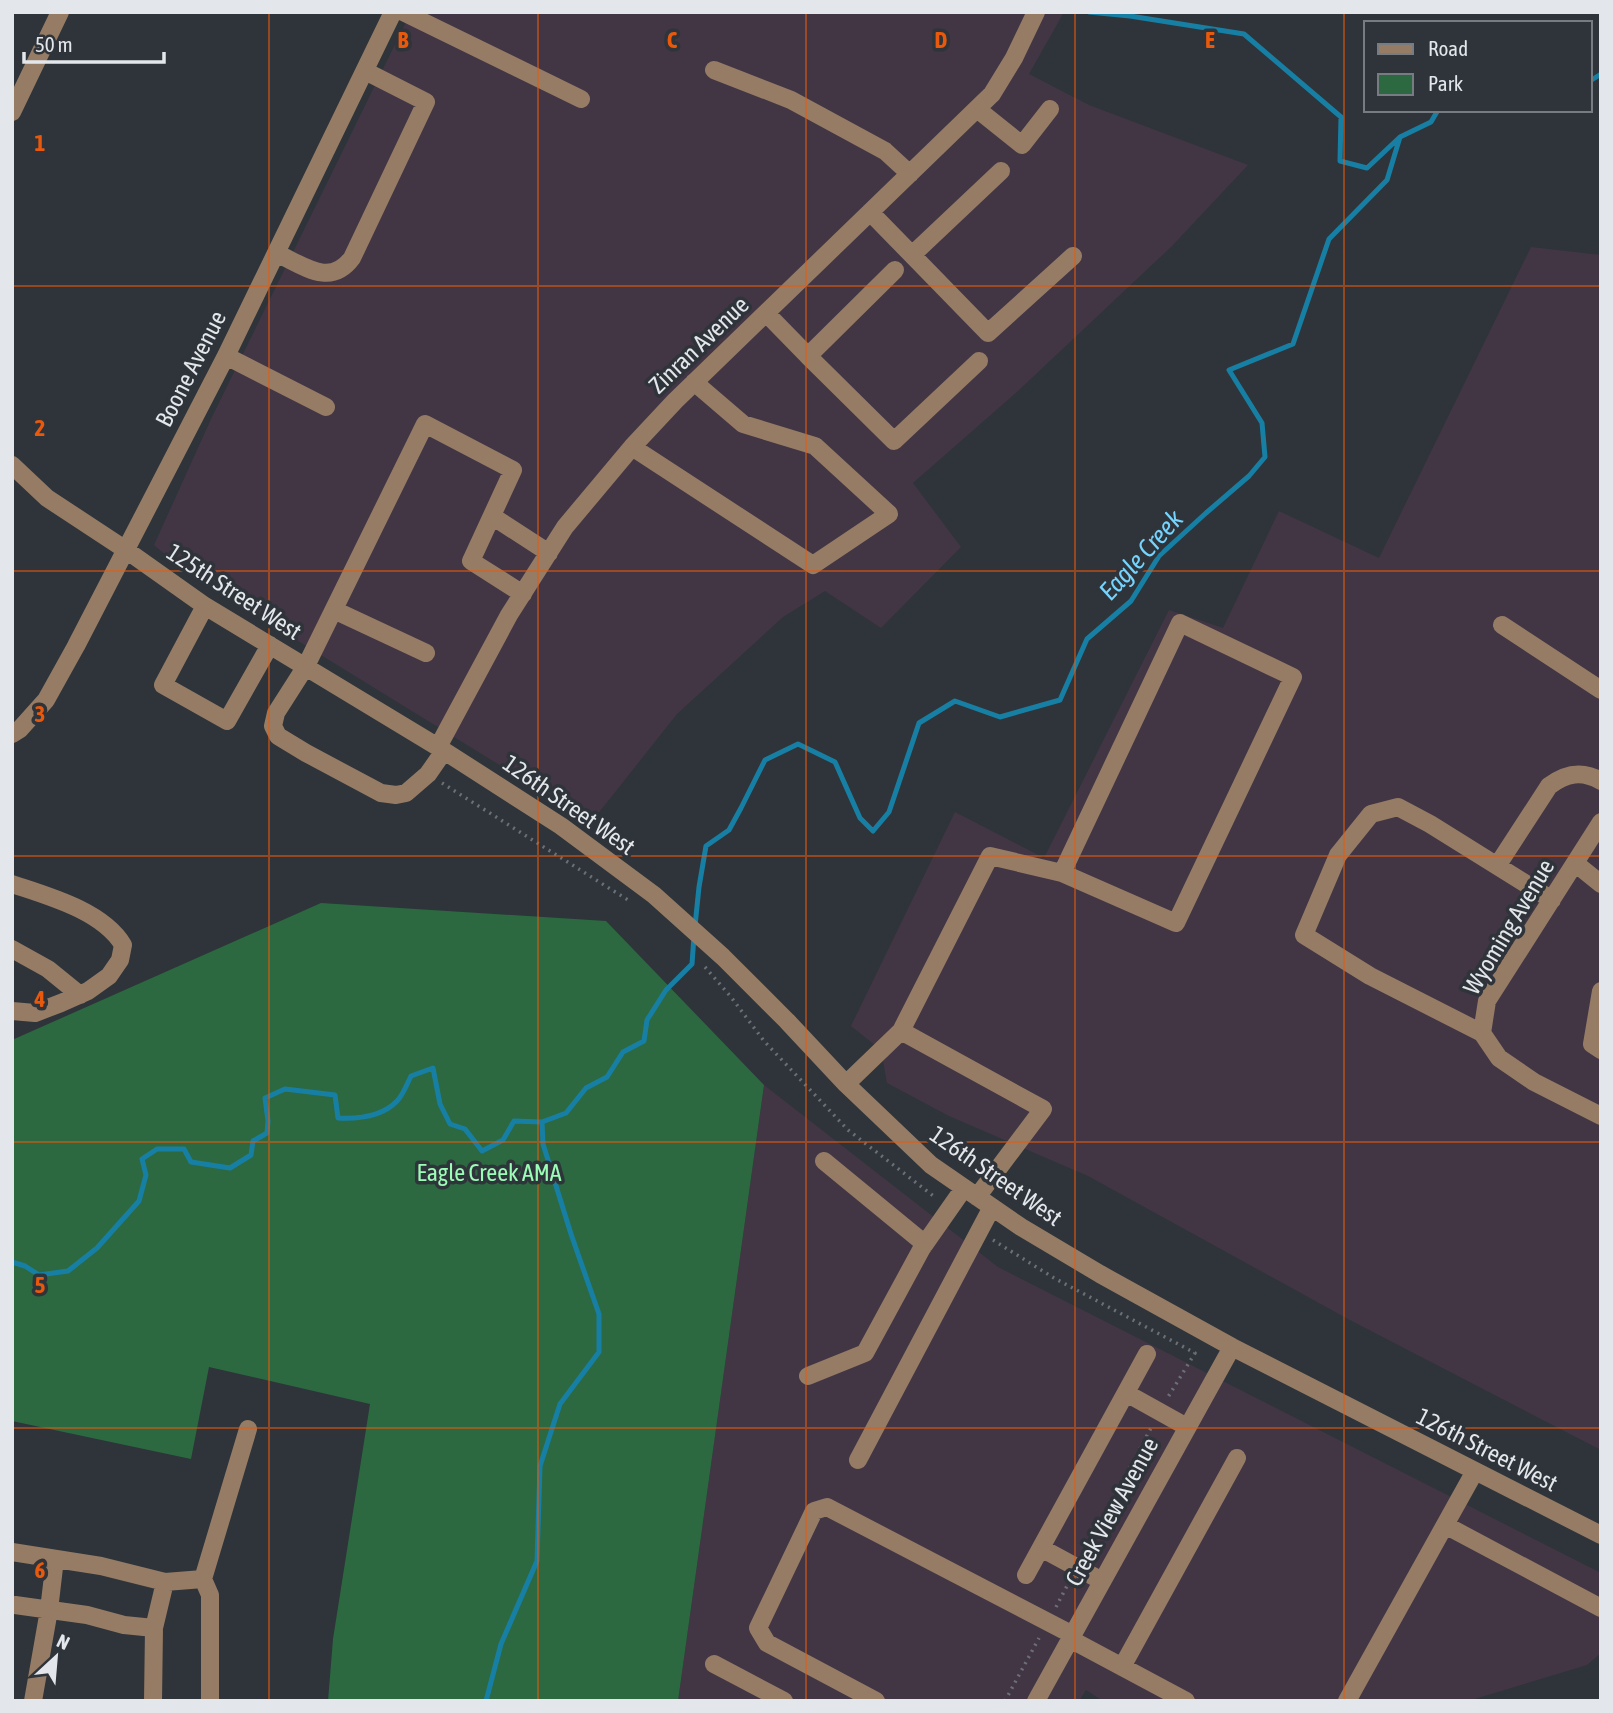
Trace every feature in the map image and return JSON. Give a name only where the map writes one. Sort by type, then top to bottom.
[{"type":"street","points":[[12,112],[60,12]]},
{"type":"street","name":"Boone Avenue","points":[[15,729],[46,700],[126,550],[226,356],[393,12]]},
{"type":"street","points":[[403,12],[580,99]]},
{"type":"street","name":"Zinran Avenue","points":[[306,666],[276,713],[273,726],[278,736],[381,793],[406,793],[428,774],[509,615],[565,527],[632,447],[694,382],[992,94],[1014,58],[1036,12]]},
{"type":"street","points":[[714,70],[801,105],[885,150],[910,174]]},
{"type":"street","points":[[276,253],[319,272],[338,272],[352,258],[364,234],[426,102],[365,71]]},
{"type":"street","points":[[977,109],[1022,145],[1050,108]]},
{"type":"street","points":[[912,255],[1001,171]]},
{"type":"street","points":[[870,212],[988,333],[1073,256]]},
{"type":"street","points":[[808,356],[895,270]]},
{"type":"street","points":[[766,313],[894,441],[979,361]]},
{"type":"street","points":[[226,356],[326,407]]},
{"type":"street","points":[[632,447],[813,565],[889,514],[815,446],[743,424],[694,382]]},
{"type":"street","points":[[306,666],[425,424],[513,470],[471,561],[523,594]]},
{"type":"street","name":"125th Street West","points":[[12,465],[47,498],[205,606],[441,749]]},
{"type":"street","points":[[492,516],[549,552]]},
{"type":"street","points":[[205,606],[163,685],[227,721],[270,645]]},
{"type":"street","points":[[334,610],[426,653]]},
{"type":"street","points":[[846,1084],[901,1031],[990,856],[1062,873],[1176,923],[1293,677],[1180,623],[1062,873]]},
{"type":"street","points":[[1502,625],[1601,690]]},
{"type":"street","name":"126th Street West","points":[[441,749],[561,826],[654,895],[723,957],[846,1084],[931,1165],[978,1198],[1100,1275],[1231,1347],[1601,1535]]},
{"type":"street","points":[[1497,866],[1549,786],[1560,777],[1574,774],[1592,776],[1601,781]]},
{"type":"street","points":[[1482,1033],[1370,976],[1304,935],[1338,855],[1371,814],[1398,807],[1552,900]]},
{"type":"street","name":"Wyoming Avenue","points":[[1600,1115],[1534,1082],[1499,1058],[1482,1033],[1487,1001],[1601,822]]},
{"type":"street","points":[[1575,863],[1601,884]]},
{"type":"street","points":[[12,884],[65,903],[105,924],[123,945],[120,960],[109,976],[80,995],[35,1013],[12,1011]]},
{"type":"street","points":[[12,949],[48,969],[80,995]]},
{"type":"street","points":[[1601,991],[1592,1044],[1601,1050]]},
{"type":"street","points":[[858,1460],[978,1198],[1043,1109],[901,1031]]},
{"type":"street","points":[[824,1161],[925,1244]]},
{"type":"street","points":[[808,1376],[865,1353],[925,1244],[978,1198]]},
{"type":"street","name":"Creek View Avenue","points":[[1037,1701],[1231,1347]]},
{"type":"street","points":[[1026,1576],[1147,1354]]},
{"type":"street","points":[[1126,1393],[1187,1427]]},
{"type":"street","points":[[210,1701],[210,1595],[203,1579],[248,1429]]},
{"type":"street","points":[[1122,1667],[1237,1458]]},
{"type":"street","points":[[1347,1701],[1475,1471]]},
{"type":"street","points":[[876,1701],[767,1643],[758,1628],[814,1511],[827,1507],[1072,1637],[1186,1701]]},
{"type":"street","points":[[1445,1525],[1601,1608]]},
{"type":"street","points":[[1041,1548],[1102,1581]]},
{"type":"street","points":[[12,1552],[101,1566],[165,1582],[203,1579]]},
{"type":"street","points":[[33,1701],[55,1559]]},
{"type":"street","points":[[153,1701],[154,1628],[165,1582]]},
{"type":"street","points":[[15,1605],[154,1628]]},
{"type":"street","points":[[714,1664],[784,1701]]},
{"type":"shaded area","points":[[411,12],[1064,12],[1029,74],[1089,105],[1248,165],[1172,246],[1019,390],[913,483],[961,547],[881,628],[825,591],[783,617],[677,714],[589,825],[519,777],[183,570],[154,545],[212,417]]},
{"type":"shaded area","points":[[1531,247],[1601,255],[1601,1450],[1348,1319],[1088,1176],[949,1116],[887,1083],[881,1050],[851,1026],[955,812],[1044,858],[1169,610],[1223,628],[1279,511],[1379,558]]},
{"type":"shaded area","points":[[764,1085],[998,1267],[1601,1573],[1601,1653],[1587,1665],[1468,1701],[1103,1701],[1086,1690],[1079,1701],[678,1701]]},
{"type":"green space","name":"Eagle Creek AMA","points":[[321,903],[606,921],[764,1085],[678,1701],[328,1701],[333,1639],[370,1404],[209,1367],[191,1459],[12,1421],[12,1040]]},
{"type":"waterway","points":[[1089,12],[1244,34],[1341,117],[1340,161],[1367,168],[1400,137],[1431,122],[1437,112]]},
{"type":"waterway","name":"Eagle Creek","points":[[1592,80],[1601,74]]},
{"type":"waterway","name":"Eagle Creek","points":[[695,926],[706,846],[729,830],[765,760],[798,744],[835,762],[860,818],[873,831],[889,812],[919,723],[955,701],[1000,717],[1060,700],[1087,639],[1131,601],[1159,556],[1249,476],[1265,457],[1262,423],[1229,370],[1293,344],[1329,239],[1387,180],[1400,137]]},
{"type":"waterway","name":"Eagle Creek","points":[[12,1262],[39,1275],[68,1271],[97,1248],[139,1201],[146,1175],[142,1159],[157,1149],[184,1149],[191,1162],[230,1168],[251,1155],[253,1141],[267,1133],[265,1098],[285,1089],[335,1095],[338,1118],[362,1117],[384,1111],[401,1096],[411,1076],[433,1068],[440,1104],[450,1124],[465,1129],[482,1151],[503,1140],[514,1121],[542,1122],[566,1113],[586,1088],[607,1077],[623,1052],[644,1041],[647,1020],[666,990],[692,964],[694,936]]},
{"type":"waterway","points":[[486,1701],[501,1644],[537,1561],[540,1466],[560,1404],[599,1352],[599,1314],[543,1144],[542,1122]]}]
